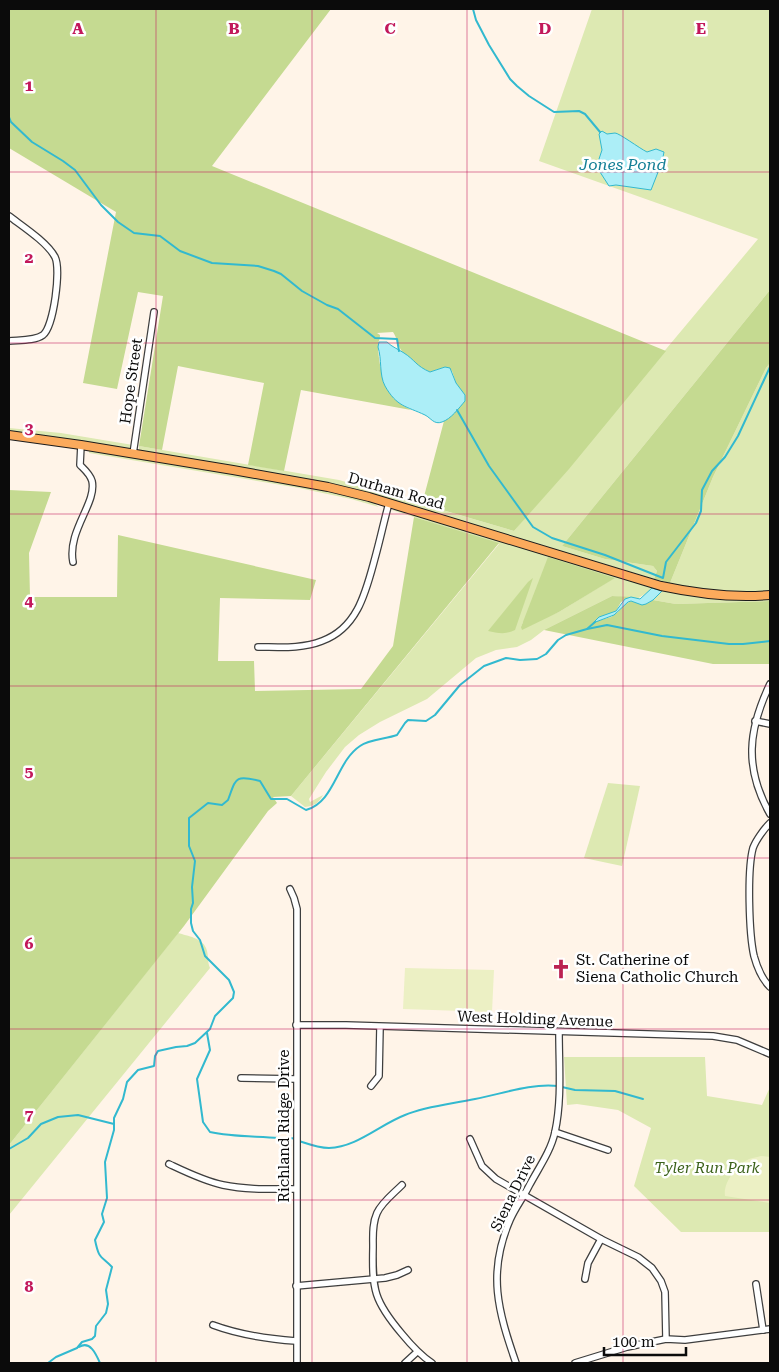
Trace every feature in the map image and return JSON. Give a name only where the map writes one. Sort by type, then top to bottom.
[{"type":"main road","name":"Durham Road","points":[[9,435],[81,445],[330,487],[389,503],[661,586],[710,595],[770,595]]},
{"type":"street","points":[[9,216],[44,244],[55,257],[58,272],[51,322],[43,335],[29,340],[9,341]]},
{"type":"street","name":"Hope Street","points":[[133,454],[154,312]]},
{"type":"street","points":[[73,562],[72,551],[74,541],[92,488],[90,476],[80,465],[81,445]]},
{"type":"street","points":[[258,647],[308,645],[322,641],[349,623],[363,600],[389,503]]},
{"type":"street","points":[[770,684],[755,721],[752,743],[753,768],[757,788],[770,814]]},
{"type":"street","points":[[755,721],[770,724]]},
{"type":"street","points":[[770,823],[754,847],[750,864],[752,942],[759,970],[770,987]]},
{"type":"street","name":"Richland Ridge Drive","points":[[290,889],[297,908],[296,1363]]},
{"type":"street","name":"West Holding Avenue","points":[[296,1025],[713,1036],[737,1040],[769,1051]]},
{"type":"street","points":[[371,1086],[379,1076],[380,1027]]},
{"type":"street","name":"Siena Drive","points":[[516,1363],[499,1306],[496,1273],[499,1252],[511,1217],[551,1144],[555,1132],[559,1094],[559,1033]]},
{"type":"street","points":[[241,1078],[296,1080]]},
{"type":"street","points":[[555,1132],[608,1150]]},
{"type":"street","points":[[470,1139],[482,1166],[490,1175],[600,1239],[638,1257],[652,1268],[665,1292],[666,1339]]},
{"type":"street","points":[[169,1164],[192,1175],[223,1185],[244,1189],[296,1189]]},
{"type":"street","points":[[402,1185],[383,1203],[376,1214],[373,1228],[373,1279],[375,1291],[386,1314],[417,1352],[432,1363]]},
{"type":"street","points":[[585,1279],[588,1264],[600,1239]]},
{"type":"street","points":[[296,1286],[373,1279],[397,1275],[408,1270]]},
{"type":"street","points":[[756,1284],[763,1330]]},
{"type":"street","points":[[213,1325],[230,1332],[296,1341]]},
{"type":"street","points":[[575,1363],[627,1346],[666,1339],[685,1340],[770,1329]]},
{"type":"street","points":[[405,1363],[417,1352]]},
{"type":"green space","points":[[9,9],[331,9],[212,166],[666,351],[569,469],[514,531],[422,504],[444,421],[457,410],[465,395],[456,383],[452,371],[445,367],[430,372],[410,360],[401,350],[393,332],[377,333],[380,335],[378,346],[380,366],[390,391],[403,405],[411,410],[301,390],[284,471],[248,465],[264,383],[178,366],[162,450],[139,446],[163,296],[138,292],[117,389],[83,383],[116,212],[9,148]]},
{"type":"green space","points":[[592,9],[770,9],[770,290],[562,546],[605,559],[653,566],[657,571],[654,579],[355,489],[139,450],[139,446],[339,480],[514,531],[758,239],[539,161]]},
{"type":"green space","points":[[770,290],[770,363],[713,477],[670,583],[654,579],[657,571],[653,566],[605,559],[562,546]]},
{"type":"green space","points":[[770,363],[770,590],[720,592],[670,583],[713,477]]},
{"type":"green space","points":[[9,428],[61,433],[133,445],[130,448],[9,432]]},
{"type":"green space","points":[[89,451],[324,489],[369,500],[379,507],[299,488],[89,453]]},
{"type":"green space","points":[[9,490],[51,492],[29,553],[30,597],[117,597],[118,535],[316,580],[310,600],[220,598],[218,661],[254,661],[255,691],[361,689],[393,646],[414,517],[499,543],[291,796],[273,797],[277,803],[268,811],[184,926],[9,1145]]},
{"type":"green space","points":[[392,510],[402,510],[690,595],[730,600],[770,599],[770,601],[676,604],[653,600],[660,593],[651,590],[637,599],[612,596],[544,630],[531,640],[517,647],[496,650],[476,658],[427,699],[380,722],[359,735],[345,747],[309,799],[310,802],[323,795],[320,800],[314,805],[305,807],[291,796],[499,544]],"holes":[[[614,578],[559,612],[521,627],[523,622]]]},
{"type":"green space","points":[[548,557],[615,578],[559,612],[522,630],[521,627]]},
{"type":"green space","points":[[533,578],[515,630],[505,633],[488,631],[528,582]]},
{"type":"green space","points":[[612,596],[631,597],[621,602],[616,611],[594,622],[611,617],[631,601],[646,604],[653,600],[676,604],[770,601],[770,664],[713,664],[544,630]]},
{"type":"green space","points":[[608,783],[640,786],[622,866],[584,858]]},
{"type":"green space","points":[[178,933],[194,938],[204,945],[210,968],[9,1215],[9,1145]]},
{"type":"green space","points":[[405,968],[494,970],[492,1012],[403,1009]]},
{"type":"green space","name":"Tyler Run Park","points":[[564,1057],[705,1057],[707,1096],[762,1105],[770,1087],[770,1232],[681,1232],[634,1186],[651,1128],[618,1110],[577,1104],[567,1105]]},
{"type":"green space","points":[[761,1156],[770,1157],[770,1203],[725,1196],[726,1185],[740,1165],[749,1159]]},
{"type":"water","name":"Jones Pond","points":[[602,131],[607,134],[615,133],[647,152],[656,149],[664,152],[651,190],[616,185],[609,186],[600,172],[599,159],[602,150],[599,134]]},
{"type":"water","points":[[379,342],[387,342],[430,372],[445,367],[450,368],[456,383],[465,395],[465,401],[452,416],[439,423],[398,402],[389,393],[383,382]]},
{"type":"water","points":[[652,588],[662,591],[653,600],[642,605],[631,601],[628,602],[614,615],[593,623],[599,617],[616,611],[625,599],[631,597],[640,599]]},
{"type":"waterway","points":[[473,9],[476,20],[489,45],[510,79],[517,86],[554,112],[579,111],[585,114],[600,132]]},
{"type":"waterway","points":[[9,117],[11,122],[32,142],[75,170],[101,205],[118,222],[134,233],[160,236],[180,251],[212,263],[258,266],[281,274],[302,291],[338,309],[375,338],[397,339],[399,351]]},
{"type":"waterway","points":[[457,410],[489,466],[533,527],[552,538],[605,555],[663,578],[666,562],[696,523],[701,511],[702,490],[712,471],[725,457],[738,436],[770,367]]},
{"type":"waterway","points":[[587,629],[595,622]]},
{"type":"waterway","points":[[48,1363],[56,1357],[77,1348],[82,1342],[92,1339],[95,1336],[96,1326],[106,1313],[108,1304],[106,1290],[112,1267],[99,1254],[95,1240],[104,1222],[102,1214],[107,1198],[105,1162],[114,1130],[114,1118],[123,1099],[127,1082],[138,1070],[154,1066],[155,1056],[158,1051],[195,1043],[210,1029],[215,1016],[233,998],[234,992],[229,980],[205,956],[200,940],[193,931],[191,923],[195,861],[189,846],[189,818],[208,803],[222,805],[228,800],[237,780],[241,778],[260,781],[271,799],[287,799],[306,810],[316,806],[330,790],[352,753],[360,746],[368,742],[397,735],[408,720],[426,721],[435,715],[460,685],[484,666],[506,658],[520,660],[537,659],[546,654],[558,640],[566,635],[607,625],[662,636],[729,644],[770,641]]},
{"type":"waterway","points":[[207,1033],[210,1050],[197,1079],[203,1122],[210,1132],[235,1136],[295,1139]]},
{"type":"waterway","points":[[299,1141],[314,1146],[339,1147],[358,1140],[395,1119],[422,1109],[527,1087],[558,1086]]},
{"type":"waterway","points":[[562,1087],[575,1090],[615,1091],[643,1099]]},
{"type":"waterway","points":[[9,1149],[28,1138],[41,1124],[58,1117],[78,1115],[114,1124]]},
{"type":"waterway","points":[[79,1347],[83,1345],[89,1347],[100,1363]]},
{"type":"place","name":"St. Catherine of Siena Catholic Church","points":[[561,969]]}]
